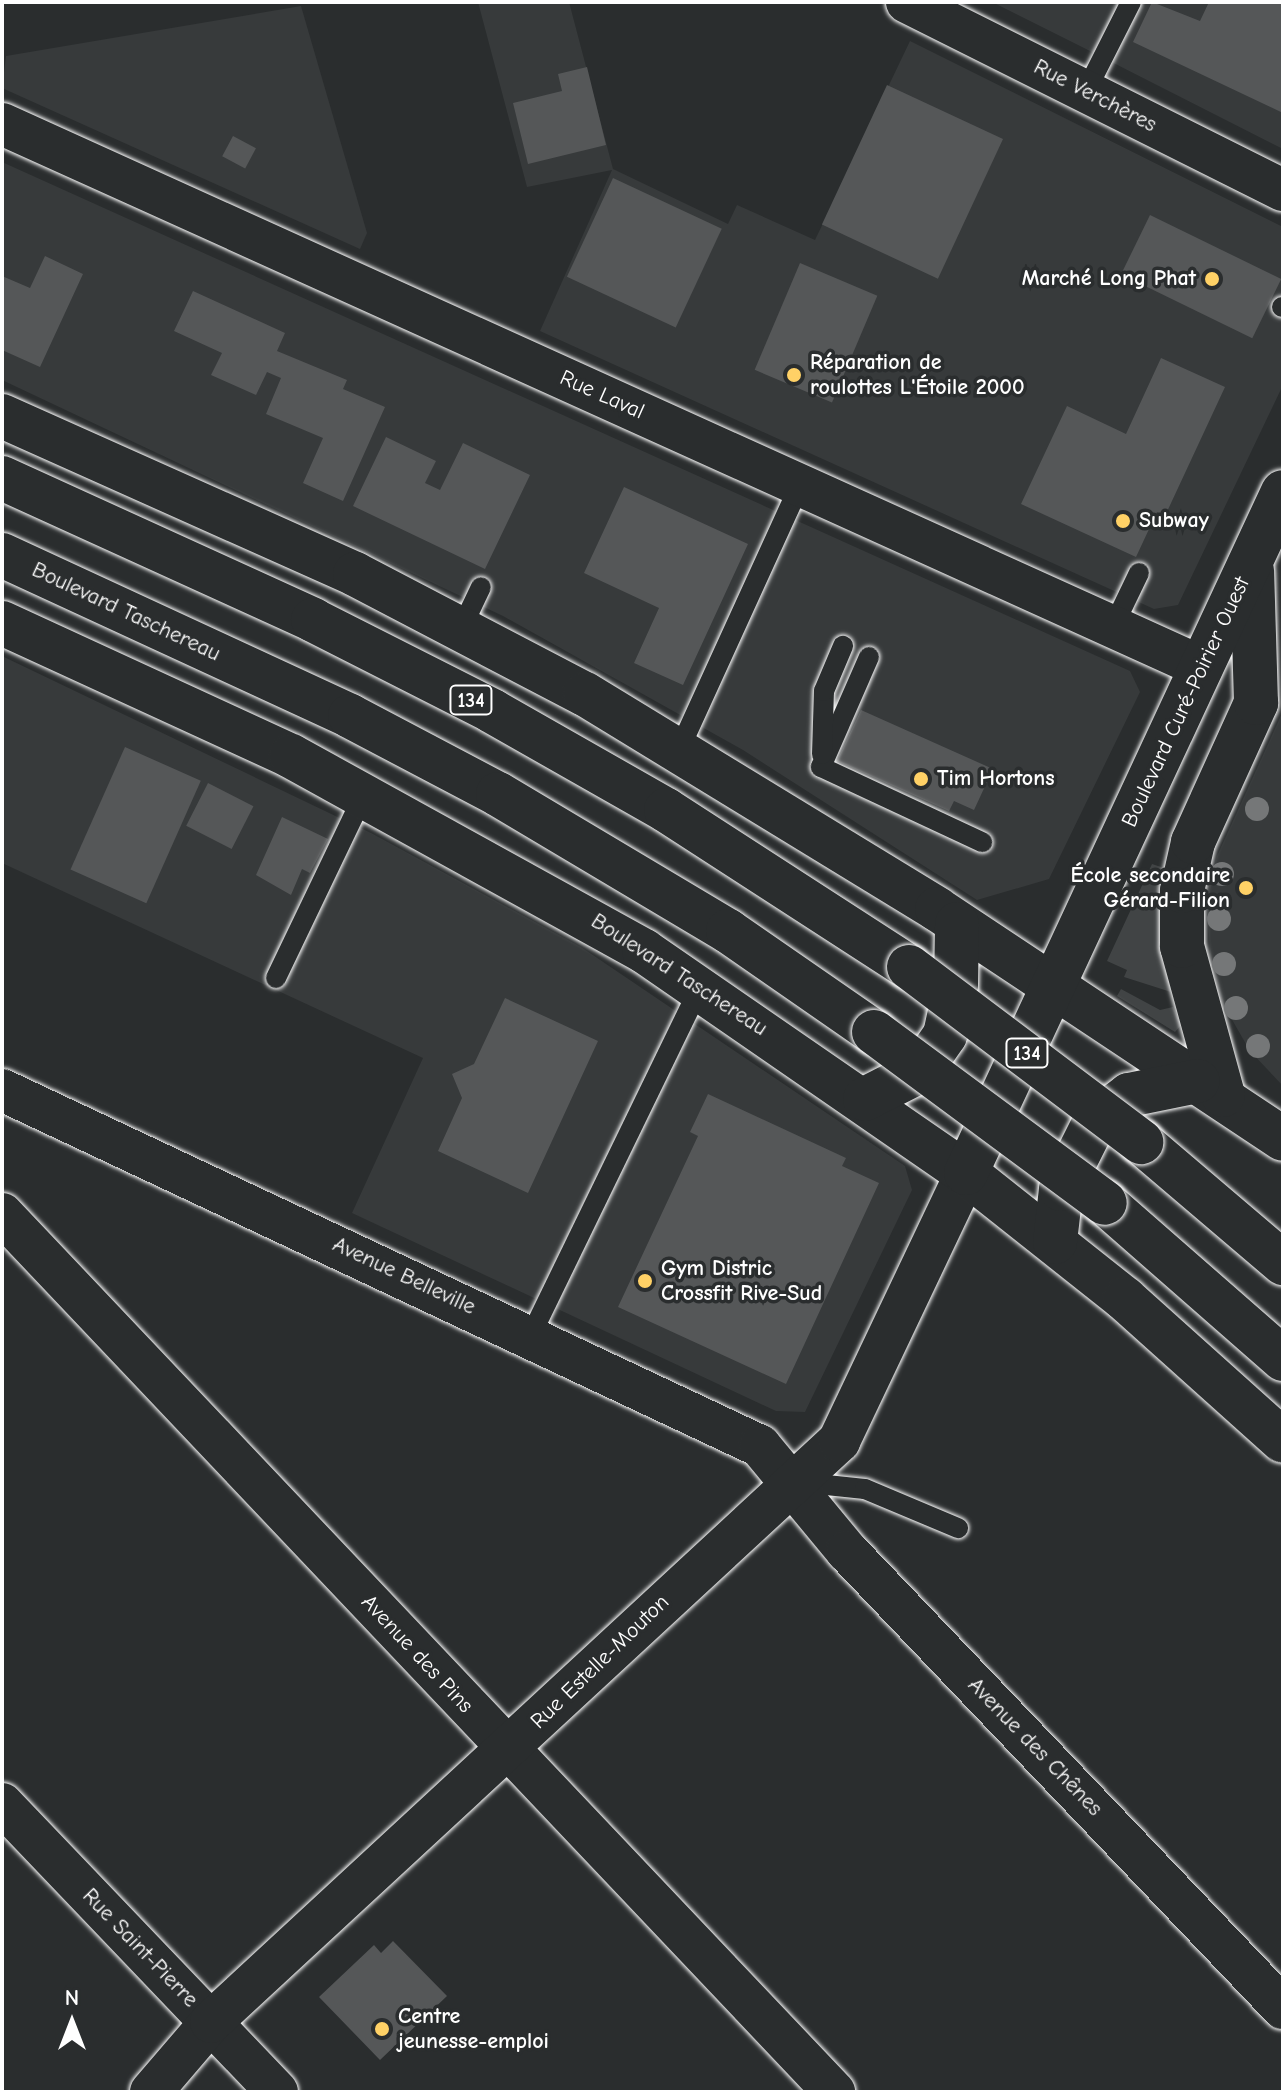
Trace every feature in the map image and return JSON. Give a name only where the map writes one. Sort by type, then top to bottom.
[{"type":"main road","points":[[2,416],[233,517],[462,627],[680,748],[1210,1088],[1283,1139]]},
{"type":"main road","name":"134","points":[[2,478],[290,609],[492,711],[666,810],[909,967],[1141,1142],[1283,1263]]},
{"type":"main road","name":"Boulevard Curé-Poirier Ouest","points":[[966,1173],[1283,492]]},
{"type":"main road","name":"Boulevard Taschereau","points":[[2,555],[338,710],[498,794],[717,924],[874,1032],[1105,1203],[1283,1359]]},
{"type":"main road","points":[[1210,1088],[1182,946],[1182,891],[1193,842],[1256,703],[1252,560]]},
{"type":"main road","name":"Boulevard Taschereau","points":[[2,623],[364,794],[577,909],[700,987],[865,1099],[1055,1242],[1283,1441]]},
{"type":"main road","points":[[865,1099],[908,1080],[941,1043],[954,1000],[957,924]]},
{"type":"main road","points":[[1055,1242],[1061,1189],[1095,1121],[1129,1095],[1210,1088]]},
{"type":"street","name":"Rue Verchères","points":[[907,2],[1283,190]]},
{"type":"street","name":"Rue Laval","points":[[2,124],[1202,667]]},
{"type":"street","name":"Avenue Belleville","points":[[2,1090],[747,1438],[792,1482]]},
{"type":"street","name":"Rue Estelle-Mouton","points":[[151,2092],[211,2022],[508,1750],[847,1428],[966,1173]]},
{"type":"street","name":"Avenue des Pins","points":[[2,1214],[834,2092]]},
{"type":"street","name":"Avenue des Chênes","points":[[792,1482],[847,1551],[1283,2008]]},
{"type":"street","name":"Rue Saint-Pierre","points":[[2,1804],[277,2092]]},
{"type":"lane","points":[[1086,91],[1131,2]]},
{"type":"lane","points":[[680,748],[800,485]]},
{"type":"lane","points":[[1113,627],[1139,573]]},
{"type":"lane","points":[[462,627],[481,587]]},
{"type":"lane","points":[[821,767],[824,691],[843,646]]},
{"type":"lane","points":[[821,767],[869,657]]},
{"type":"lane","points":[[821,767],[982,842]]},
{"type":"lane","points":[[276,978],[364,794]]},
{"type":"lane","points":[[531,1335],[700,987]]},
{"type":"lane","points":[[792,1482],[865,1489],[958,1528]]},
{"type":"shaded area","points":[[478,2],[569,2],[613,169],[728,224],[737,205],[815,240],[910,41],[1283,227],[1283,385],[1178,605],[1154,609],[540,331],[612,170],[527,187]]},
{"type":"shaded area","points":[[992,2],[1283,2],[1283,149],[1086,49]]},
{"type":"shaded area","points":[[301,6],[367,233],[360,249],[2,88],[6,56]]},
{"type":"shaded area","points":[[2,162],[1130,671],[1140,692],[1049,879],[977,900],[743,750],[503,616],[2,380]]},
{"type":"shaded area","points":[[2,656],[371,833],[581,947],[905,1166],[912,1190],[805,1412],[776,1411],[352,1213],[423,1058],[2,863]]},
{"type":"shaded area","name":"École secondaire Gérard-Filion","points":[[1283,711],[1283,1086],[1250,1051],[1223,1004],[1210,955],[1207,899],[1217,856]]},
{"type":"shaded area","points":[[1152,864],[1167,869],[1162,944],[1171,992],[1124,977],[1127,970],[1107,961]]},
{"type":"shaded area","points":[[1121,989],[1160,1010],[1173,1007],[1181,1025],[1175,1032],[1117,996]]},
{"type":"building","points":[[1152,2],[1200,21],[1209,2],[1283,2],[1283,113],[1133,42]]},
{"type":"building","points":[[587,67],[606,145],[528,164],[513,103],[562,91],[558,74]]},
{"type":"building","points":[[887,85],[1003,139],[938,279],[822,225]]},
{"type":"building","points":[[233,136],[256,148],[245,169],[222,156]]},
{"type":"building","points":[[613,178],[722,229],[676,328],[567,277]]},
{"type":"building","points":[[1150,215],[1281,279],[1252,338],[1121,274]]},
{"type":"building","points":[[45,256],[83,274],[40,367],[2,350],[2,276],[30,288]]},
{"type":"building","points":[[800,263],[877,296],[832,403],[755,370]]},
{"type":"building","points":[[193,291],[285,333],[277,351],[347,380],[343,389],[385,407],[343,501],[303,483],[323,438],[266,414],[281,378],[267,372],[256,395],[211,375],[222,353],[174,331]]},
{"type":"building","points":[[1161,358],[1225,387],[1165,516],[1157,512],[1136,557],[1021,504],[1067,406],[1126,434]]},
{"type":"building","points":[[386,437],[436,461],[425,483],[440,490],[463,443],[530,475],[485,569],[353,506]]},
{"type":"building","points":[[624,487],[748,544],[683,685],[634,663],[659,608],[584,573]]},
{"type":"building","points":[[861,710],[993,769],[974,810],[954,801],[949,811],[837,761]]},
{"type":"building","points":[[125,747],[201,781],[146,903],[70,869]]},
{"type":"building","points":[[208,783],[253,806],[232,849],[186,826]]},
{"type":"building","points":[[282,817],[328,839],[310,873],[302,869],[291,895],[256,875]]},
{"type":"building","points":[[505,998],[598,1041],[528,1193],[438,1151],[462,1098],[452,1074],[474,1064]]},
{"type":"building","points":[[708,1094],[846,1158],[842,1166],[879,1183],[786,1384],[618,1307],[698,1136],[690,1132]]},
{"type":"building","name":"Centre jeunesse-emploi","points":[[393,1941],[447,1996],[380,2060],[319,1997],[374,1945],[381,1953]]},
{"type":"place","name":"Marché Long Phat","points":[[1212,279]]},
{"type":"place","name":"Réparation de roulottes L'Étoile 2000","points":[[794,375]]},
{"type":"place","name":"Subway","points":[[1123,521]]},
{"type":"place","name":"Tim Hortons","points":[[921,779]]},
{"type":"place","name":"École secondaire Gérard-Filion","points":[[1246,888]]},
{"type":"place","name":"Gym Distric Crossfit Rive-Sud","points":[[645,1281]]},
{"type":"place","name":"Centre jeunesse-emploi","points":[[382,2029]]}]
